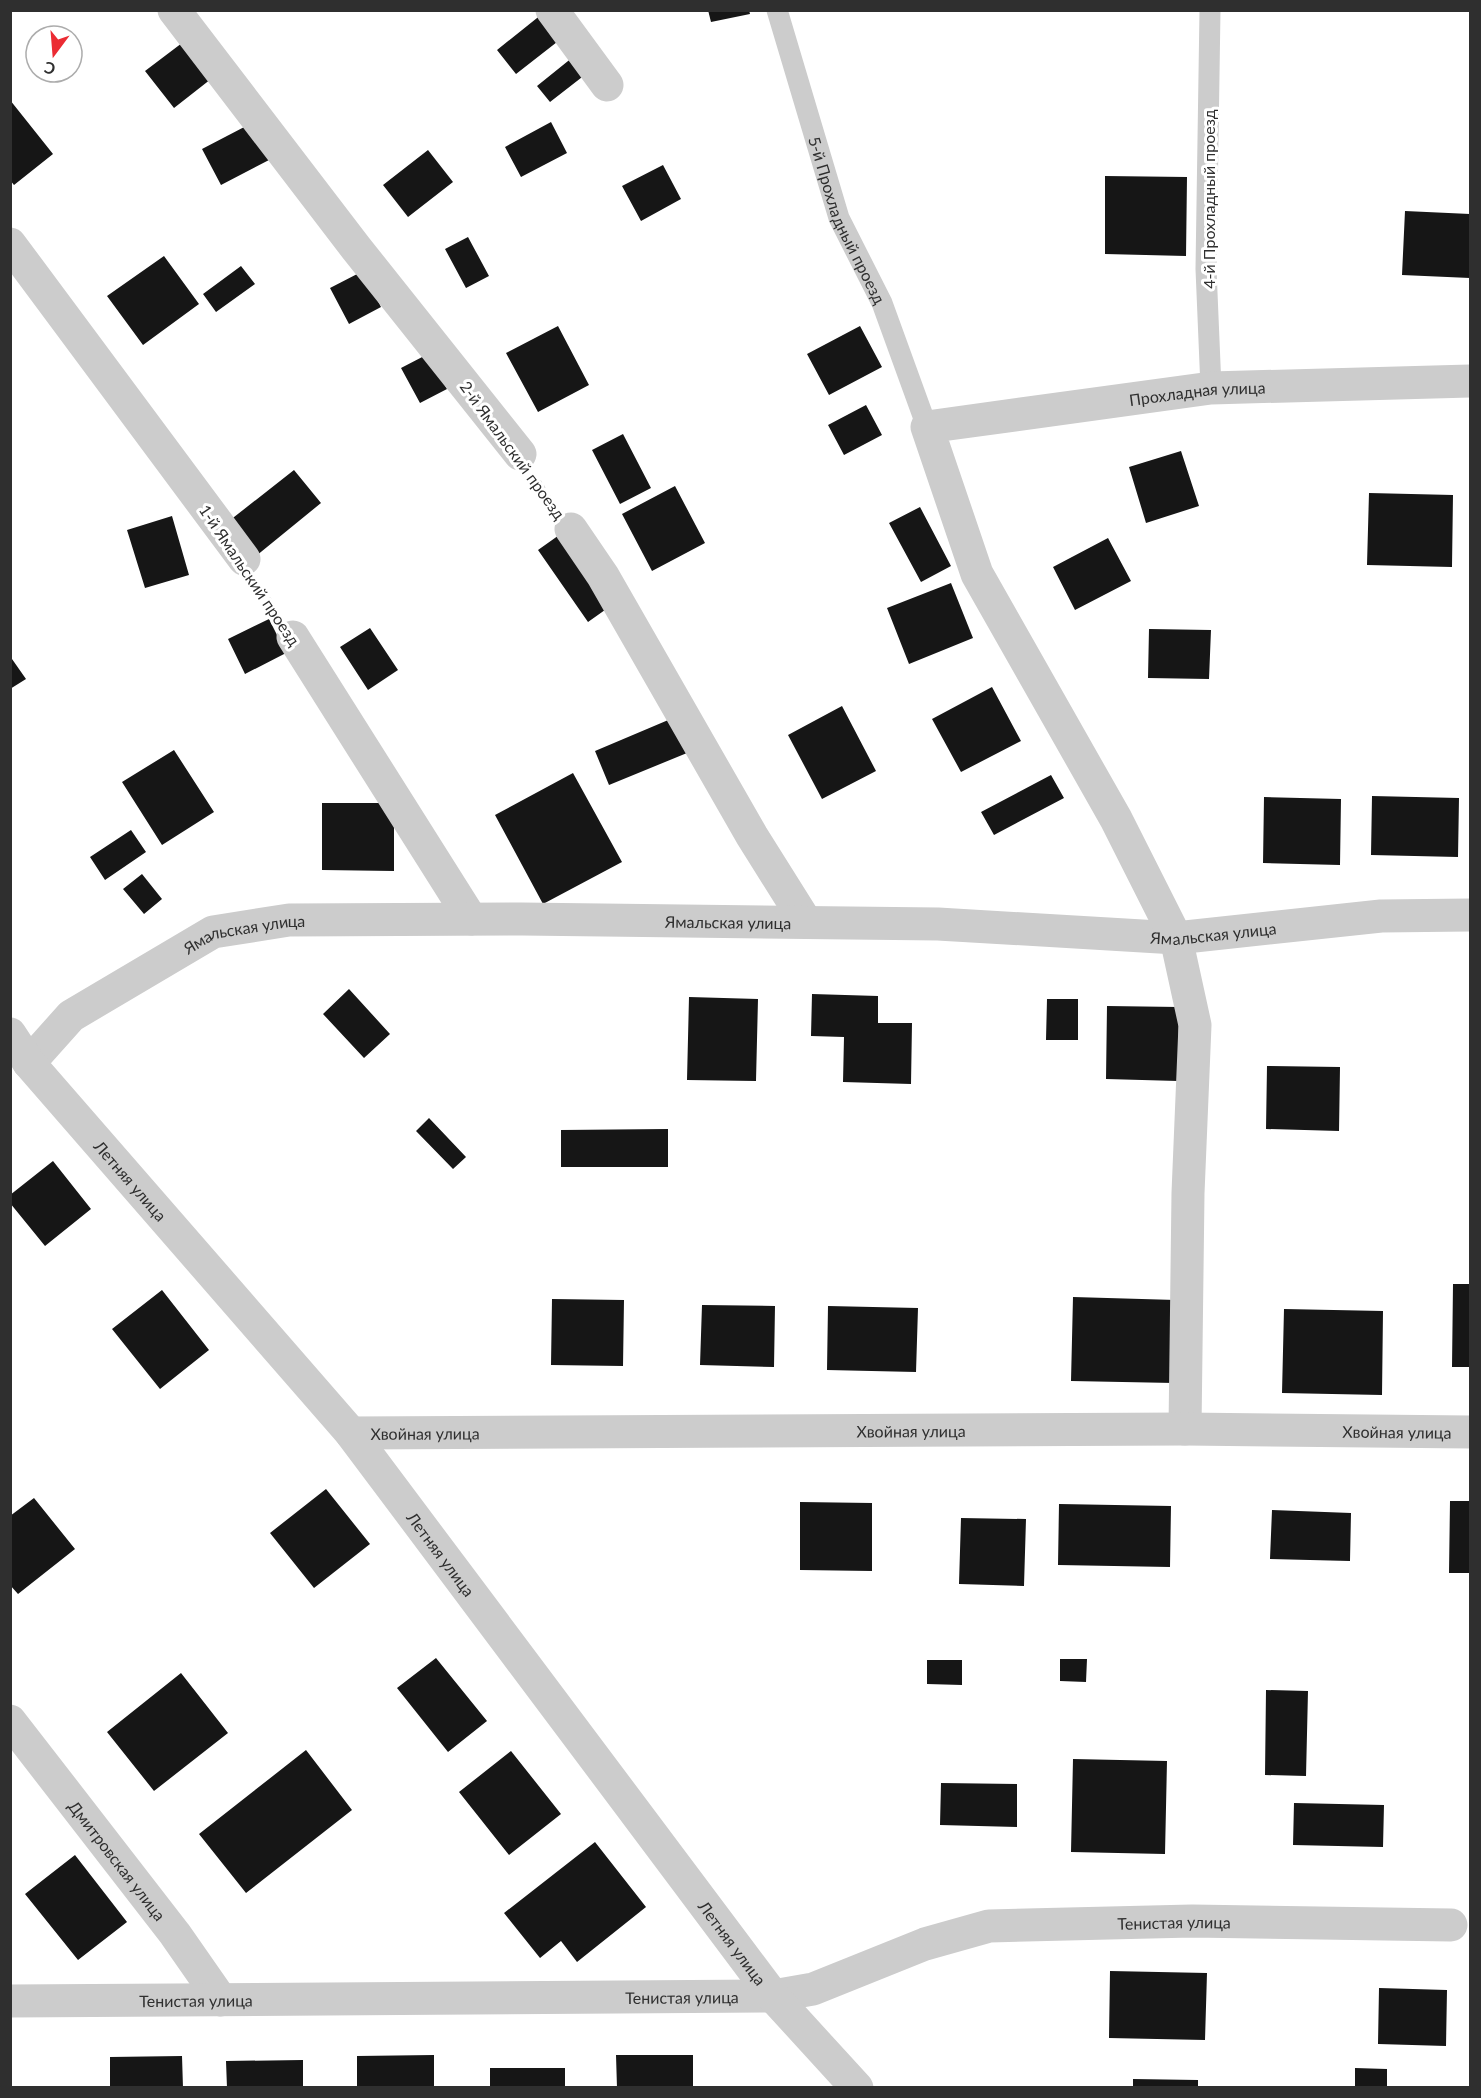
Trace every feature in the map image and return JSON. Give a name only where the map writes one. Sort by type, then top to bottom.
[{"type":"street","name":"2-й Ямальский проезд","points":[[174,10],[356,248],[520,453]]},
{"type":"street","points":[[552,10],[607,85]]},
{"type":"street","name":"1-й Ямальский проезд","points":[[10,244],[244,560]]},
{"type":"street","name":"Прохладная улица","points":[[927,427],[1211,388],[1470,381]]},
{"type":"street","points":[[927,427],[977,574],[1116,819],[1176,938],[1196,1025],[1188,1193],[1185,1429]]},
{"type":"street","name":"2-й Ямальский проезд","points":[[571,529],[603,576],[752,836],[806,922]]},
{"type":"street","name":"1-й Ямальский проезд","points":[[293,637],[471,919]]},
{"type":"street","name":"Ямальская улица","points":[[29,1063],[71,1016],[213,932],[289,920],[471,919],[938,924],[1176,938],[1381,916],[1470,915]]},
{"type":"street","name":"Летняя улица","points":[[10,1034],[29,1063],[351,1433],[773,1996],[857,2088]]},
{"type":"street","name":"Хвойная улица","points":[[351,1433],[1185,1429],[1470,1432]]},
{"type":"street","name":"Дмитровская улица","points":[[10,1721],[175,1934],[221,2000]]},
{"type":"street","name":"Тенистая улица","points":[[10,2001],[773,1996],[813,1989],[925,1944],[989,1926],[1192,1921],[1450,1925]]},
{"type":"lane","name":"5-й Прохладный проезд","points":[[777,10],[839,218],[882,303],[927,427]]},
{"type":"lane","name":"4-й Прохладный проезд","points":[[1210,10],[1206,269],[1211,388]]},
{"type":"path","name":"2-й Ямальский проезд","points":[[520,453],[571,529]]},
{"type":"path","name":"1-й Ямальский проезд","points":[[244,560],[293,637]]},
{"type":"building","points":[[547,10],[566,35],[516,74],[497,50]]},
{"type":"building","points":[[708,10],[749,10],[750,14],[711,22]]},
{"type":"building","points":[[182,43],[211,79],[174,108],[145,71]]},
{"type":"building","points":[[573,57],[586,74],[550,102],[537,86]]},
{"type":"building","points":[[10,100],[53,154],[14,185],[10,180]]},
{"type":"building","points":[[551,122],[567,153],[521,177],[505,147]]},
{"type":"building","points":[[250,124],[269,160],[221,185],[202,149]]},
{"type":"building","points":[[428,150],[453,182],[408,217],[383,185]]},
{"type":"building","points":[[663,165],[681,199],[641,221],[622,186]]},
{"type":"building","points":[[1105,176],[1187,177],[1186,256],[1105,254]]},
{"type":"building","points":[[1405,211],[1470,214],[1470,278],[1402,275]]},
{"type":"building","points":[[468,237],[489,276],[466,288],[445,249]]},
{"type":"building","points":[[164,256],[199,304],[143,345],[107,296]]},
{"type":"building","points":[[241,266],[255,284],[216,312],[203,294]]},
{"type":"building","points":[[363,271],[381,307],[349,324],[330,288]]},
{"type":"building","points":[[558,326],[589,385],[538,412],[506,353]]},
{"type":"building","points":[[860,326],[882,367],[829,395],[807,354]]},
{"type":"building","points":[[428,354],[447,389],[420,403],[401,368]]},
{"type":"building","points":[[866,405],[882,435],[844,455],[828,425]]},
{"type":"building","points":[[623,434],[651,488],[620,504],[592,450]]},
{"type":"building","points":[[1181,451],[1199,506],[1146,523],[1129,467]]},
{"type":"building","points":[[294,470],[321,503],[256,556],[229,521]]},
{"type":"building","points":[[675,486],[705,543],[652,571],[622,514]]},
{"type":"building","points":[[1369,493],[1453,495],[1452,567],[1367,565]]},
{"type":"building","points":[[920,507],[951,566],[921,582],[889,523]]},
{"type":"building","points":[[172,516],[189,575],[145,588],[127,530]]},
{"type":"building","points":[[562,533],[612,605],[588,622],[538,550]]},
{"type":"building","points":[[1108,538],[1131,581],[1075,610],[1053,567]]},
{"type":"building","points":[[951,583],[973,638],[909,664],[887,608]]},
{"type":"building","points":[[269,619],[286,653],[245,674],[228,639]]},
{"type":"building","points":[[370,628],[398,670],[368,690],[340,647]]},
{"type":"building","points":[[1149,629],[1211,630],[1209,679],[1148,678]]},
{"type":"building","points":[[12,659],[26,679],[10,689],[10,660]]},
{"type":"building","points":[[992,687],[1021,741],[961,772],[932,719]]},
{"type":"building","points":[[842,706],[876,771],[822,799],[788,735]]},
{"type":"building","points":[[673,718],[687,753],[609,785],[595,751]]},
{"type":"building","points":[[174,750],[214,812],[162,845],[122,782]]},
{"type":"building","points":[[573,773],[622,862],[543,904],[495,815]]},
{"type":"building","points":[[1051,775],[1064,798],[994,835],[981,812]]},
{"type":"building","points":[[1372,796],[1459,798],[1458,857],[1371,855]]},
{"type":"building","points":[[1264,797],[1341,799],[1340,865],[1263,863]]},
{"type":"building","points":[[322,803],[394,803],[394,871],[322,870]]},
{"type":"building","points":[[131,830],[146,852],[105,880],[90,857]]},
{"type":"building","points":[[142,874],[162,899],[144,914],[123,889]]},
{"type":"building","points":[[349,989],[390,1034],[364,1058],[323,1014]]},
{"type":"building","points":[[812,994],[878,996],[878,1023],[912,1023],[911,1084],[843,1082],[844,1037],[811,1036]]},
{"type":"building","points":[[689,997],[758,999],[756,1081],[687,1080]]},
{"type":"building","points":[[1047,999],[1078,999],[1078,1040],[1046,1040]]},
{"type":"building","points":[[1107,1006],[1179,1007],[1178,1081],[1106,1079]]},
{"type":"building","points":[[1267,1066],[1340,1067],[1339,1131],[1266,1129]]},
{"type":"building","points":[[429,1118],[466,1157],[453,1169],[416,1131]]},
{"type":"building","points":[[668,1129],[668,1167],[561,1167],[561,1130]]},
{"type":"building","points":[[53,1161],[91,1209],[45,1246],[10,1203],[10,1195]]},
{"type":"building","points":[[1453,1284],[1470,1284],[1470,1367],[1452,1367]]},
{"type":"building","points":[[162,1290],[209,1350],[160,1389],[112,1329]]},
{"type":"building","points":[[1073,1297],[1176,1300],[1174,1383],[1071,1381]]},
{"type":"building","points":[[552,1299],[624,1300],[623,1366],[551,1365]]},
{"type":"building","points":[[702,1305],[775,1306],[774,1367],[700,1365]]},
{"type":"building","points":[[828,1306],[918,1308],[916,1372],[827,1370]]},
{"type":"building","points":[[1284,1309],[1383,1311],[1382,1395],[1282,1393]]},
{"type":"building","points":[[326,1489],[370,1544],[314,1588],[270,1533]]},
{"type":"building","points":[[34,1498],[75,1549],[18,1594],[10,1585],[10,1516]]},
{"type":"building","points":[[1450,1501],[1470,1501],[1470,1573],[1449,1573]]},
{"type":"building","points":[[800,1502],[872,1503],[872,1571],[800,1570]]},
{"type":"building","points":[[1059,1504],[1171,1506],[1170,1567],[1058,1565]]},
{"type":"building","points":[[1272,1510],[1351,1513],[1350,1561],[1270,1559]]},
{"type":"building","points":[[961,1518],[1026,1519],[1024,1586],[959,1584]]},
{"type":"building","points":[[436,1658],[487,1721],[448,1752],[397,1688]]},
{"type":"building","points":[[1060,1659],[1087,1659],[1086,1682],[1060,1681]]},
{"type":"building","points":[[927,1660],[962,1660],[962,1685],[927,1684]]},
{"type":"building","points":[[181,1673],[228,1733],[154,1791],[107,1732]]},
{"type":"building","points":[[1266,1690],[1308,1691],[1306,1776],[1265,1775]]},
{"type":"building","points":[[306,1750],[352,1810],[246,1893],[199,1834]]},
{"type":"building","points":[[511,1751],[561,1814],[509,1855],[459,1792]]},
{"type":"building","points":[[1073,1759],[1167,1761],[1165,1854],[1071,1852]]},
{"type":"building","points":[[941,1783],[1017,1784],[1017,1827],[940,1825]]},
{"type":"building","points":[[1294,1803],[1384,1805],[1383,1847],[1293,1845]]},
{"type":"building","points":[[595,1842],[646,1907],[577,1962],[561,1941],[540,1958],[504,1913]]},
{"type":"building","points":[[75,1855],[127,1922],[78,1960],[25,1894]]},
{"type":"building","points":[[1110,1971],[1207,1973],[1205,2040],[1109,2038]]},
{"type":"building","points":[[1379,1988],[1447,1990],[1446,2046],[1378,2044]]},
{"type":"building","points":[[434,2055],[434,2088],[357,2088],[357,2056]]},
{"type":"building","points":[[616,2055],[693,2055],[693,2088],[617,2088]]},
{"type":"building","points":[[182,2056],[183,2088],[110,2088],[110,2057]]},
{"type":"building","points":[[303,2060],[303,2088],[227,2088],[226,2061]]},
{"type":"building","points":[[490,2068],[565,2068],[565,2088],[490,2088]]},
{"type":"building","points":[[1355,2068],[1387,2069],[1387,2088],[1355,2088]]},
{"type":"building","points":[[1133,2079],[1198,2080],[1198,2088],[1133,2088]]}]
